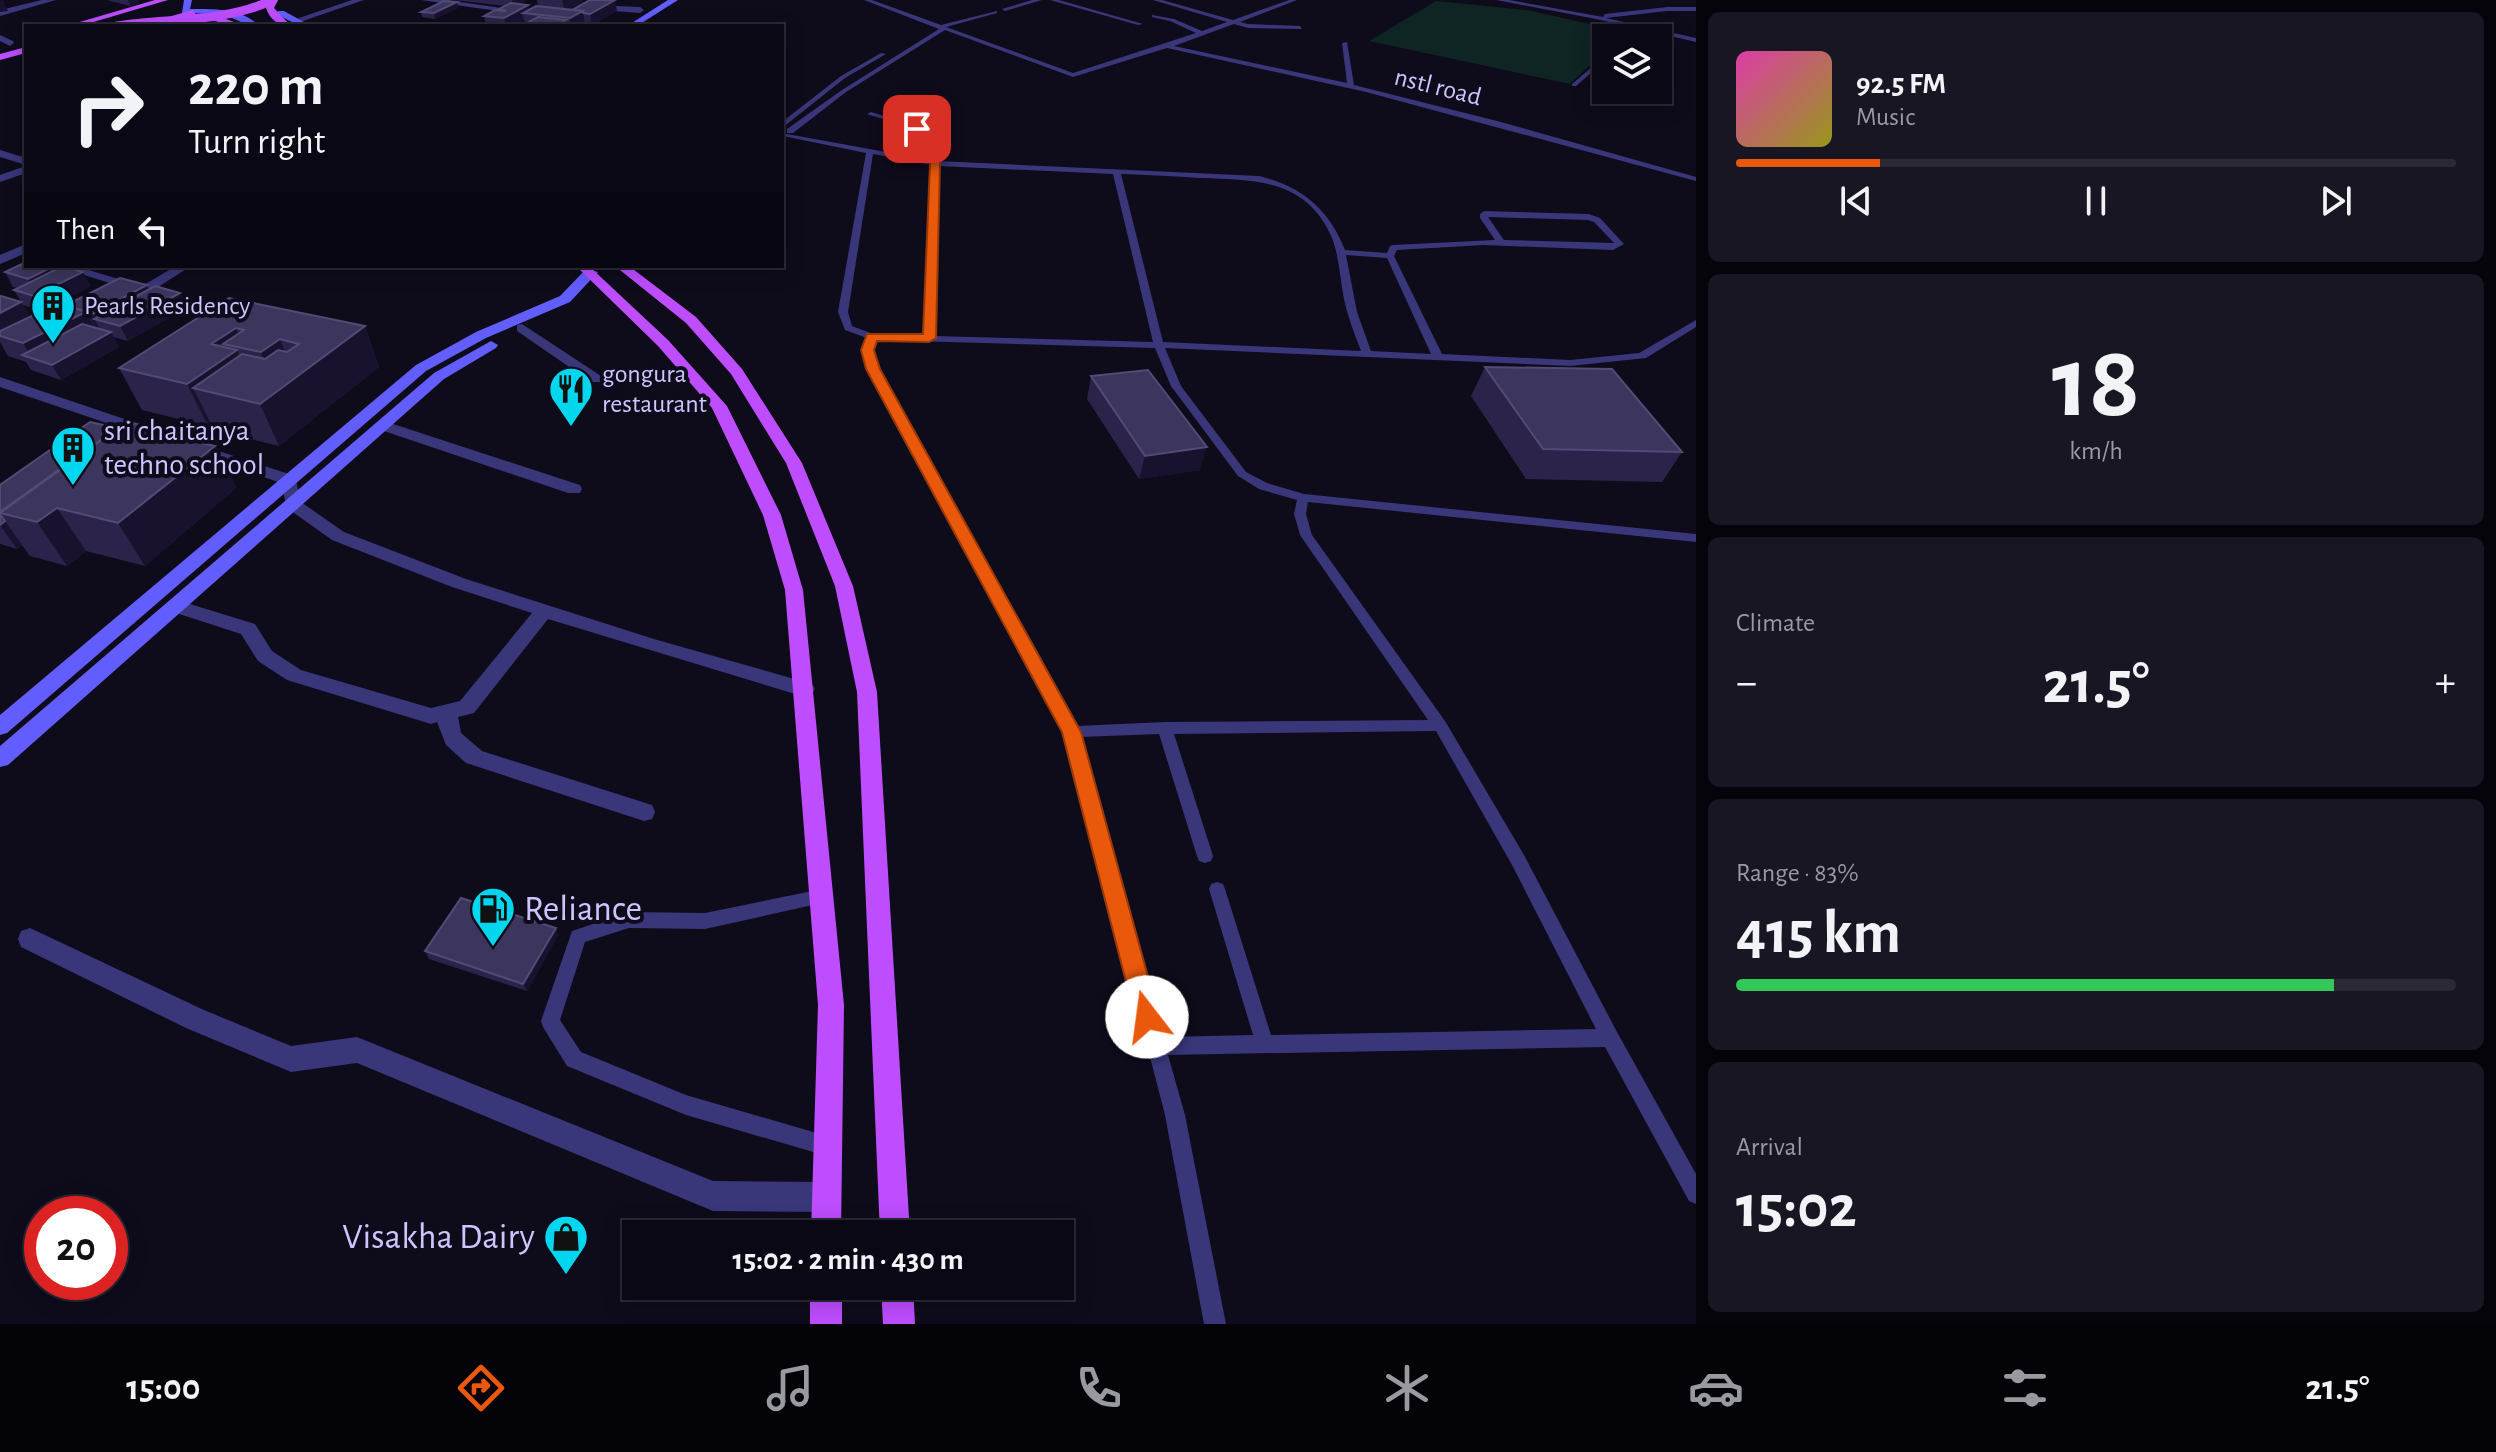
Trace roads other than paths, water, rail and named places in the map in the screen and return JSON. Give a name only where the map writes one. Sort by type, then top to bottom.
[{"type":"main road","points":[[127,24],[242,14],[274,0]]},
{"type":"main road","points":[[274,0],[270,8],[272,14],[284,24]]},
{"type":"main road","points":[[163,2],[183,19]]},
{"type":"main road","points":[[78,24],[163,2]]},
{"type":"main road","points":[[105,24],[163,2]]},
{"type":"main road","points":[[146,24],[193,13]]},
{"type":"main road","points":[[220,15],[233,24]]},
{"type":"main road","points":[[3,42],[24,38]]},
{"type":"main road","points":[[0,57],[24,53]]},
{"type":"main road","points":[[624,268],[691,320],[737,372],[794,463],[844,586],[867,692],[894,1220]]},
{"type":"main road","points":[[587,269],[663,343],[719,406],[772,515],[794,590],[831,1005],[826,1220]]},
{"type":"main road","points":[[826,1300],[826,1324]]},
{"type":"main road","points":[[898,1300],[899,1324]]},
{"type":"street","points":[[0,13],[52,0]]},
{"type":"street","points":[[188,0],[185,11],[246,19],[253,24]]},
{"type":"street","points":[[220,15],[251,7],[263,0]]},
{"type":"street","points":[[297,20],[360,0]]},
{"type":"street","points":[[425,0],[530,13]]},
{"type":"street","points":[[620,24],[660,0]]},
{"type":"street","points":[[634,24],[674,0]]},
{"type":"street","points":[[581,11],[599,6],[640,10]]},
{"type":"street","points":[[251,7],[252,15],[263,24]]},
{"type":"street","points":[[281,13],[304,24]]},
{"type":"street","points":[[0,153],[24,161]]},
{"type":"street","points":[[0,179],[24,170]]},
{"type":"street","points":[[0,249],[22,252]]},
{"type":"street","points":[[0,260],[22,252]]},
{"type":"street","points":[[68,268],[234,317]]},
{"type":"street","points":[[144,290],[182,268]]},
{"type":"street","points":[[0,727],[421,368],[481,335],[565,299],[587,269]]},
{"type":"street","points":[[0,759],[439,376],[522,328],[544,310]]},
{"type":"street","points":[[522,328],[596,379]]},
{"type":"street","points":[[0,382],[158,436]]},
{"type":"street","points":[[381,425],[574,489]]},
{"type":"street","points":[[187,445],[289,480]]},
{"type":"street","points":[[289,480],[293,504],[338,536],[459,583],[544,611],[805,689]]},
{"type":"street","points":[[177,606],[248,629],[265,656],[294,675],[419,715],[447,713],[467,707],[544,611]]},
{"type":"street","points":[[447,713],[448,730],[454,744],[474,757],[644,812]]},
{"type":"street","points":[[30,939],[195,1019],[291,1059],[357,1050],[713,1196],[825,1197]]},
{"type":"lane","name":"nstl road","points":[[867,0],[1073,75],[1167,46],[1294,0]]},
{"type":"lane","points":[[1005,9],[1039,0]]},
{"type":"lane","points":[[1053,0],[1140,24]]},
{"type":"lane","points":[[1156,0],[1228,22],[1266,28],[1300,28]]},
{"type":"lane","points":[[1499,0],[1625,24]]},
{"type":"lane","points":[[1554,0],[1573,13]]},
{"type":"lane","points":[[1616,7],[1628,12]]},
{"type":"lane","points":[[1596,17],[1628,12],[1696,9]]},
{"type":"lane","points":[[902,43],[938,27],[995,12]]},
{"type":"lane","points":[[1154,16],[1201,33]]},
{"type":"lane","points":[[785,133],[938,27]]},
{"type":"lane","points":[[1672,35],[1696,40]]},
{"type":"lane","points":[[1345,43],[1351,86]]},
{"type":"lane","name":"nstl road","points":[[1167,46],[1351,86],[1696,179]]},
{"type":"lane","points":[[785,133],[843,77],[890,50]]},
{"type":"lane","points":[[1574,85],[1592,69]]},
{"type":"lane","points":[[922,129],[938,117],[941,105]]},
{"type":"lane","points":[[871,114],[922,129]]},
{"type":"lane","points":[[922,129],[935,163],[929,338]]},
{"type":"lane","points":[[785,133],[935,163],[1259,178],[1281,184],[1321,213],[1333,231],[1341,252],[1351,310],[1367,353]]},
{"type":"lane","points":[[867,150],[843,312],[848,328],[872,337],[1159,345],[1570,363],[1642,356],[1696,323]]},
{"type":"lane","points":[[1117,172],[1159,345],[1176,386],[1242,474],[1263,486],[1303,498],[1696,538]]},
{"type":"lane","points":[[1438,357],[1390,256],[1391,251],[1398,247],[1502,243],[1613,247],[1620,244],[1597,220],[1589,217],[1484,214],[1502,243]]},
{"type":"lane","points":[[1341,252],[1390,256]]},
{"type":"lane","points":[[872,337],[868,350],[873,369],[1072,732],[1175,1115],[1215,1324]]},
{"type":"lane","points":[[1303,498],[1300,514],[1306,535],[1440,725],[1518,860],[1610,1038],[1696,1194]]},
{"type":"lane","points":[[1072,732],[1440,725]]},
{"type":"lane","points":[[1165,728],[1205,856]]},
{"type":"lane","points":[[1217,889],[1264,1042]]},
{"type":"lane","points":[[822,896],[705,921],[629,920],[578,937],[550,1021],[574,1059],[686,1105],[827,1146]]},
{"type":"lane","points":[[1154,1046],[1610,1038]]},
{"type":"place","name":"Pearls Residency","points":[[53,345]]},
{"type":"place","name":"gongura restaurant","points":[[571,428]]},
{"type":"place","name":"sri chaitanya techno school","points":[[73,487]]},
{"type":"place","name":"Reliance","points":[[493,948]]},
{"type":"place","name":"Visakha Dairy","points":[[566,1276]]}]
